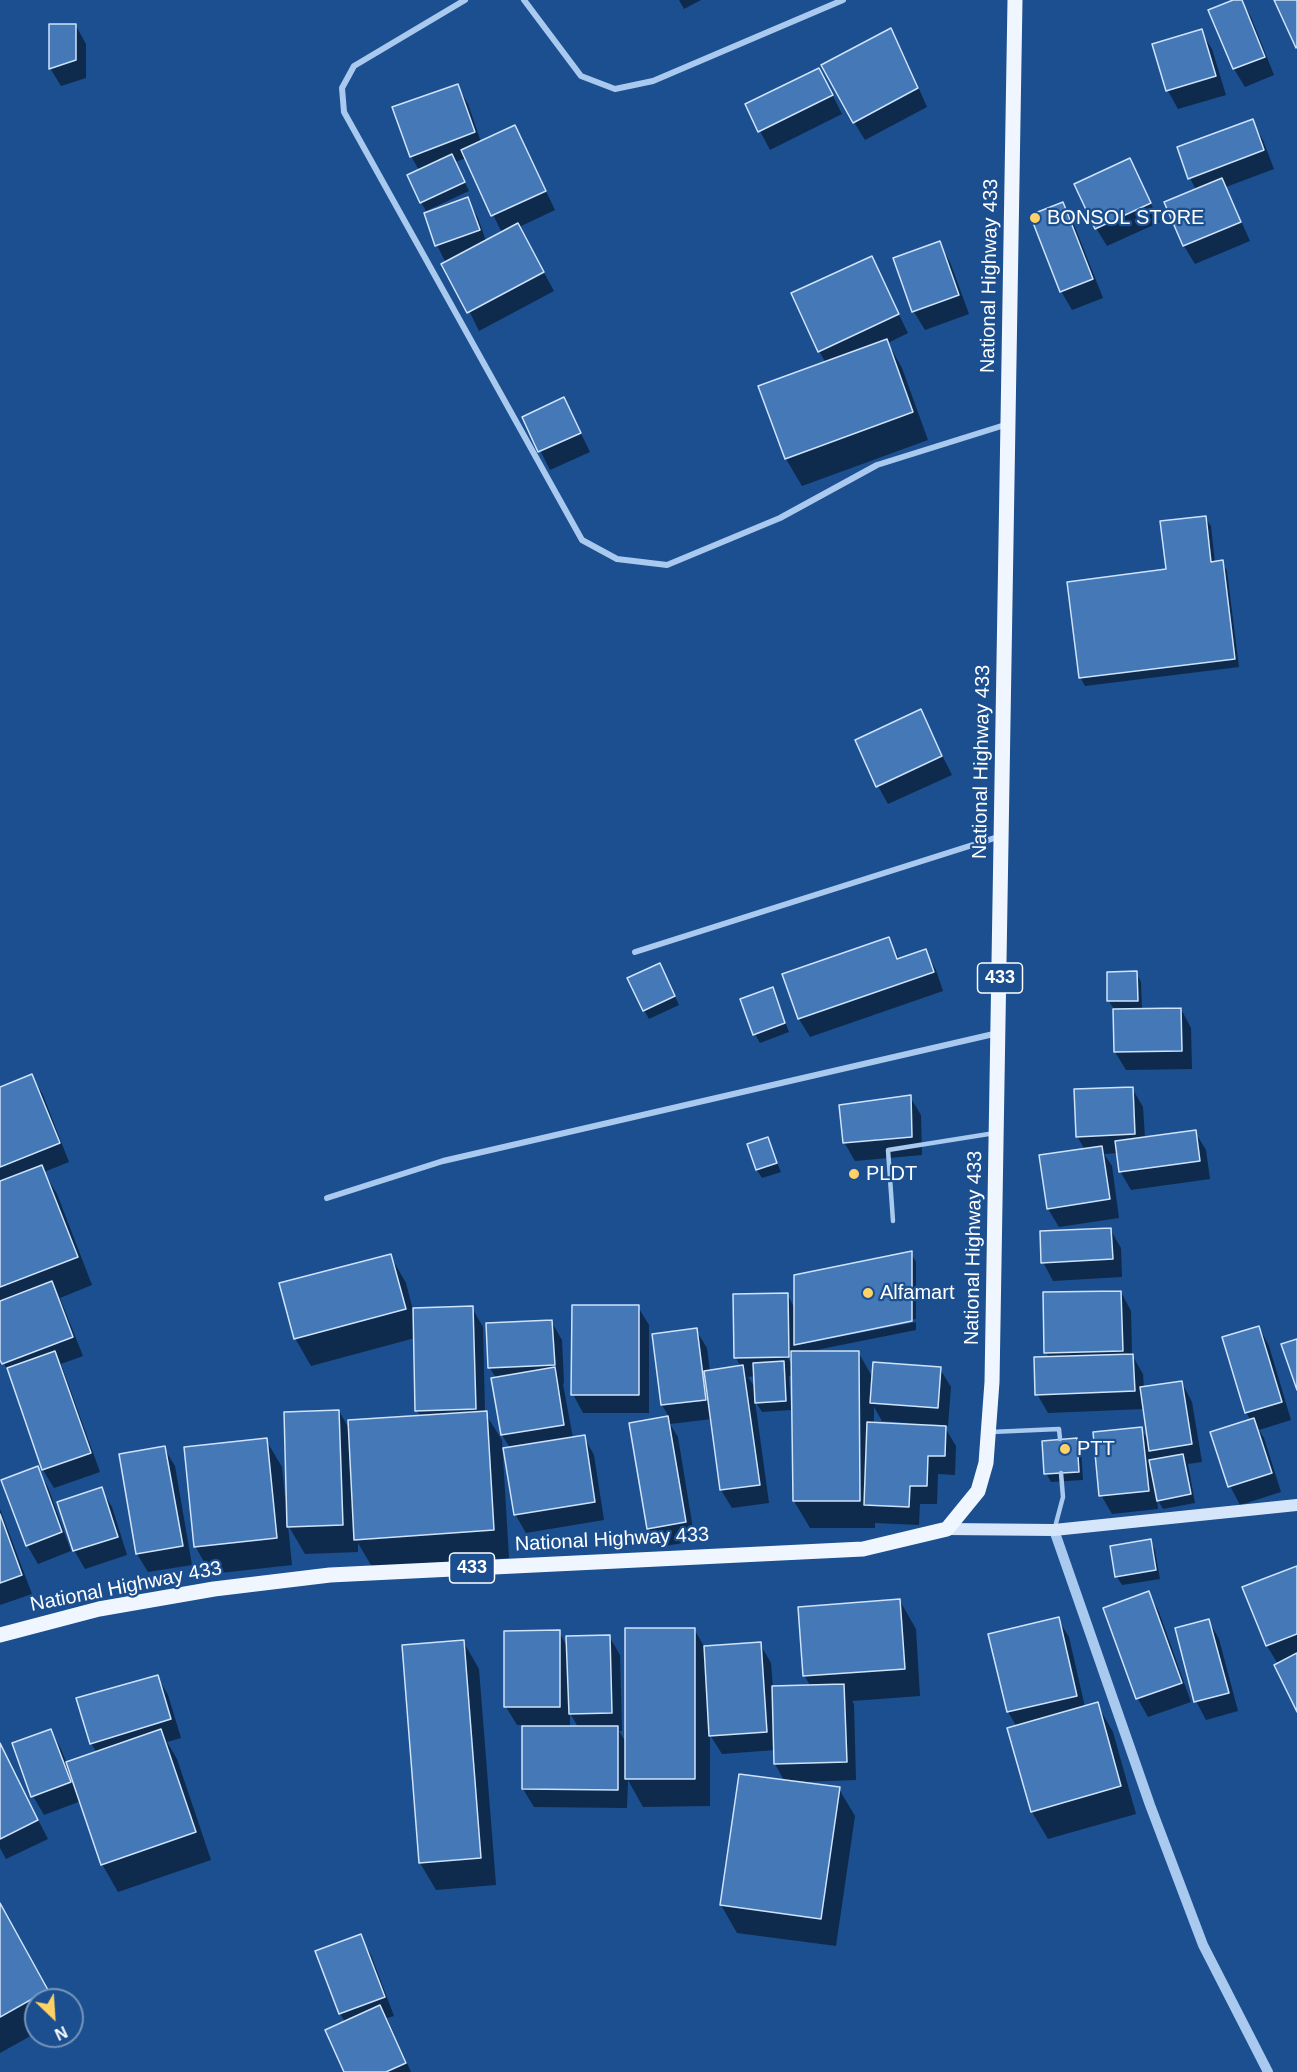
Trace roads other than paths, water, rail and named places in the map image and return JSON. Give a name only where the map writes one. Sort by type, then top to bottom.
[{"type":"main road","name":"National Highway 433","points":[[0,1635],[99,1610],[156,1599],[214,1589],[330,1575],[863,1550],[947,1529],[978,1491],[986,1463],[992,1382],[1016,0]]},
{"type":"main road","points":[[947,1529],[1054,1530],[1297,1505]]},
{"type":"street","points":[[465,0],[354,66],[342,88],[344,112],[582,540],[617,560],[666,565],[780,518],[877,465],[1009,424]]},
{"type":"street","points":[[524,0],[581,76],[615,89],[653,81],[843,0]]},
{"type":"street","points":[[635,952],[1002,835]]},
{"type":"street","points":[[327,1198],[443,1161],[999,1033]]},
{"type":"street","points":[[1054,1530],[1150,1805],[1203,1945],[1268,2072]]},
{"type":"lane","points":[[893,1221],[888,1150],[997,1133]]},
{"type":"lane","points":[[988,1432],[1059,1429],[1060,1439]]},
{"type":"lane","points":[[1054,1530],[1063,1497],[1061,1473]]},
{"type":"place","name":"BONSOL STORE","points":[[1035,218]]},
{"type":"place","name":"PLDT","points":[[854,1174]]},
{"type":"place","name":"Alfamart","points":[[868,1293]]},
{"type":"place","name":"PTT","points":[[1065,1449]]}]
